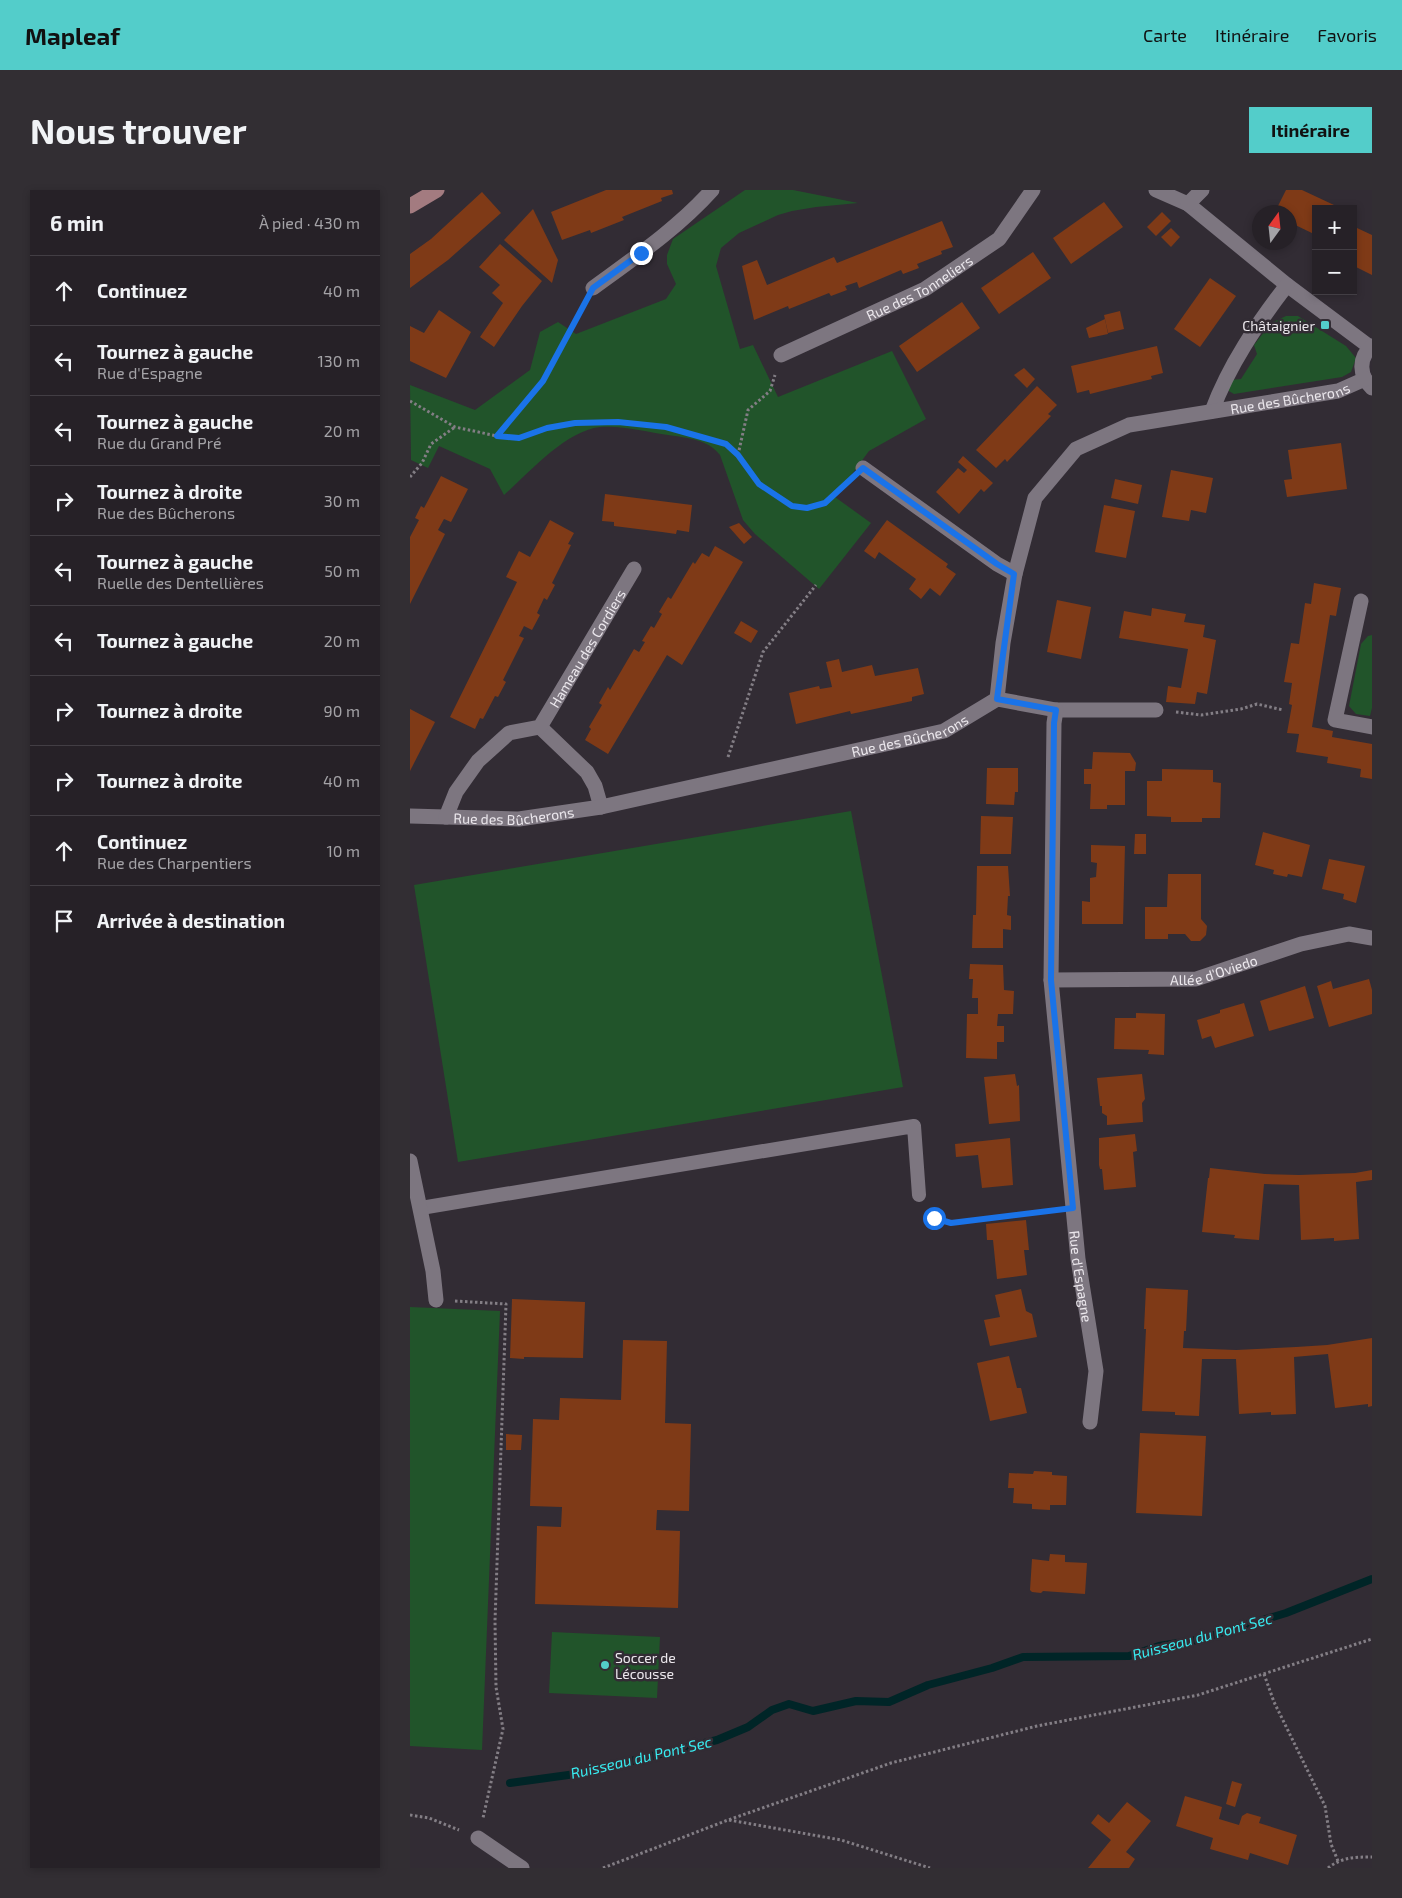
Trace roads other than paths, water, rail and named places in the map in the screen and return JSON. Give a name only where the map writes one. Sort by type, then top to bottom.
[{"type":"street","points":[[410,206],[437,190]]},
{"type":"street","points":[[593,288],[641,253],[697,207],[712,190]]},
{"type":"street","name":"Rue des Tonneliers","points":[[782,356],[925,289],[999,239],[1033,190]]},
{"type":"street","points":[[1156,190],[1188,204],[1287,285],[1371,346],[1362,362],[1362,371],[1368,384]]},
{"type":"street","points":[[1188,204],[1202,190]]},
{"type":"street","name":"Rue des Bûcherons","points":[[1212,412],[1220,391],[1257,325],[1287,285]]},
{"type":"street","name":"Rue des Bûcherons","points":[[410,816],[519,819],[601,807],[944,731],[997,699],[1014,574],[1035,498],[1076,450],[1129,425],[1368,384]]},
{"type":"street","points":[[863,468],[997,564],[1014,574]]},
{"type":"street","name":"Hameau des Cordiers","points":[[540,727],[634,569]]},
{"type":"street","points":[[1361,601],[1335,720],[1372,727]]},
{"type":"street","points":[[997,699],[1056,710],[1156,710]]},
{"type":"street","name":"Rue d'Espagne","points":[[1056,710],[1054,723],[1051,980],[1078,1259],[1096,1371],[1090,1422]]},
{"type":"street","points":[[446,817],[456,792],[478,761],[509,733],[540,727],[588,772],[595,786],[601,807]]},
{"type":"street","name":"Allée d'Oviedo","points":[[1051,980],[1196,979],[1301,944],[1349,934],[1372,938]]},
{"type":"street","points":[[410,1161],[434,1271],[436,1300]]},
{"type":"street","points":[[478,1838],[522,1868]]},
{"type":"lane","points":[[421,1208],[914,1126],[919,1195]]},
{"type":"waterway","name":"Ruisseau du Pont Sec","points":[[510,1783],[583,1773],[717,1740],[748,1727],[772,1710],[789,1704],[813,1711],[856,1701],[889,1702],[928,1685],[992,1668],[1023,1657],[1129,1656],[1159,1646],[1197,1640],[1286,1613],[1372,1579]]},
{"type":"place","name":"Châtaignier","points":[[1325,325]]},
{"type":"place","name":"Soccer de Lécousse","points":[[605,1665]]}]
